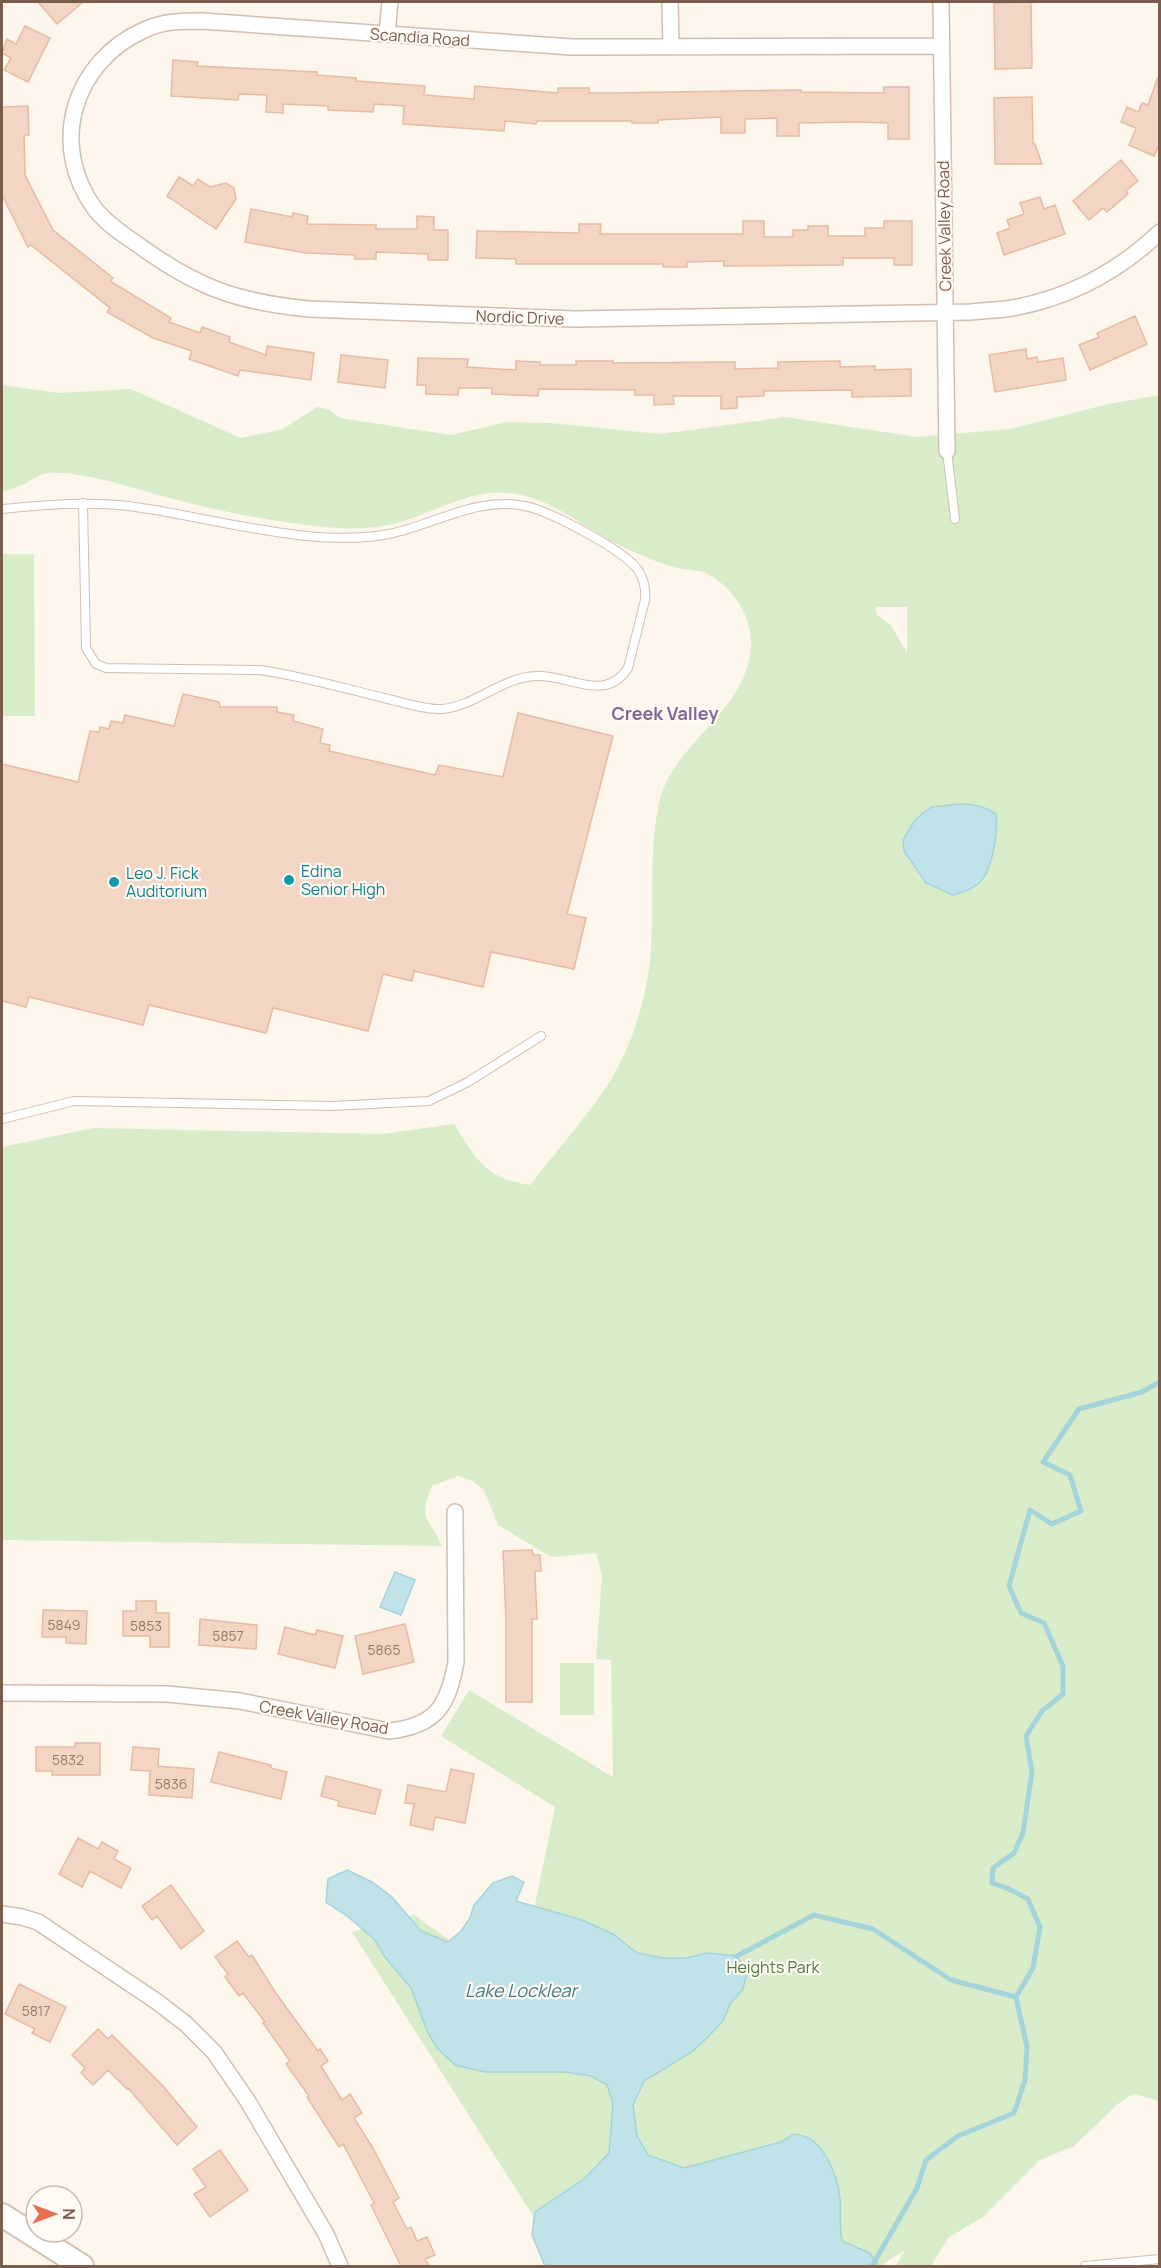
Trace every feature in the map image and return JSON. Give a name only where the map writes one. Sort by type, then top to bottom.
[{"type":"street","points":[[387,34],[390,2]]},
{"type":"street","points":[[670,2],[671,47]]},
{"type":"street","name":"Creek Valley Road","points":[[941,2],[947,451]]},
{"type":"street","name":"Scandia Road","points":[[116,229],[97,211],[83,190],[73,165],[70,139],[73,113],[81,88],[98,64],[119,44],[145,29],[172,21],[202,21],[572,47],[942,46]]},
{"type":"street","name":"Nordic Drive","points":[[116,229],[193,281],[231,296],[270,305],[400,313],[575,319],[945,314],[1017,307],[1064,294],[1107,274],[1139,251],[1160,232]]},
{"type":"street","name":"Creek Valley Road","points":[[2,1693],[167,1694],[240,1701],[389,1731],[409,1729],[429,1720],[441,1709],[449,1696],[453,1680],[456,1662],[455,1512]]},
{"type":"street","points":[[2,1914],[38,1922],[156,2001],[186,2024],[214,2052],[253,2109],[326,2234],[340,2266]]},
{"type":"street","points":[[2,2214],[82,2266]]},
{"type":"lane","points":[[947,451],[955,519]]},
{"type":"lane","points":[[2,508],[83,503],[127,506],[288,533],[348,538],[389,533],[484,505],[525,506],[547,513],[589,534],[632,563],[644,581],[645,600],[628,668],[622,678],[612,684],[590,685],[548,676],[521,678],[456,707],[439,709],[415,705],[260,670],[106,668],[96,664],[86,648],[83,503]]},
{"type":"lane","points":[[2,1119],[74,1101],[333,1106],[429,1101],[468,1082],[542,1036]]},
{"type":"lane","points":[[1085,2266],[1160,2259]]},
{"type":"green space","name":"Heights Park","points":[[2,385],[58,393],[131,389],[241,438],[283,429],[317,407],[330,410],[340,418],[451,435],[507,422],[551,423],[660,434],[786,417],[917,437],[1010,429],[1104,405],[1159,395],[1159,2104],[1156,2100],[1133,2094],[1119,2103],[1074,2146],[1040,2160],[983,2217],[948,2238],[931,2266],[896,2266],[905,2250],[880,2266],[875,2262],[872,2266],[565,2266],[352,1932],[414,1915],[518,1988],[555,1807],[441,1736],[469,1690],[613,1777],[611,1660],[596,1659],[602,1576],[596,1553],[551,1557],[498,1525],[484,1490],[473,1481],[458,1476],[432,1486],[428,1497],[425,1513],[442,1546],[2,1540],[2,1147],[93,1128],[382,1134],[454,1124],[476,1157],[492,1172],[502,1178],[530,1185],[605,1089],[629,1044],[640,1011],[650,961],[654,842],[659,803],[666,782],[678,763],[724,708],[747,668],[751,645],[744,613],[733,595],[708,574],[650,559],[610,540],[545,503],[509,493],[478,495],[393,524],[377,527],[337,528],[239,514],[181,501],[115,482],[63,473],[44,474],[2,492]],"holes":[[[876,607],[907,607],[907,653],[891,625],[877,615]],[[959,804],[996,814],[997,827],[987,872],[942,891],[922,875],[903,840],[919,816],[931,808]]]},
{"type":"green space","points":[[2,554],[34,554],[35,716],[2,716]]},
{"type":"green space","points":[[560,1663],[594,1663],[594,1715],[560,1715]]},
{"type":"water","points":[[959,804],[978,806],[996,814],[996,831],[994,850],[984,877],[973,887],[953,895],[926,883],[904,851],[903,840],[915,820],[931,807]]},
{"type":"water","points":[[395,1572],[415,1580],[401,1615],[380,1607]]},
{"type":"water","name":"Lake Locklear","points":[[347,1870],[372,1882],[392,1897],[421,1931],[448,1942],[461,1931],[470,1918],[474,1905],[493,1883],[512,1876],[524,1882],[516,1901],[582,1920],[613,1934],[637,1953],[664,1958],[686,1958],[708,1953],[737,1956],[747,1973],[743,1989],[730,2004],[723,2021],[706,2039],[692,2052],[644,2081],[633,2105],[637,2136],[648,2155],[684,2168],[781,2142],[794,2134],[810,2139],[823,2151],[837,2183],[842,2241],[870,2253],[878,2266],[545,2266],[532,2235],[535,2212],[584,2179],[609,2153],[613,2103],[607,2085],[591,2076],[565,2072],[485,2072],[455,2065],[437,2048],[428,2033],[411,1988],[384,1956],[375,1940],[347,1916],[326,1902],[328,1879]]},
{"type":"building","points":[[38,2],[83,2],[57,24]]},
{"type":"building","points":[[1031,2],[1032,68],[995,69],[994,3]]},
{"type":"building","points":[[25,26],[50,38],[28,82],[4,70],[11,58],[2,53],[7,39],[16,44]]},
{"type":"building","points":[[173,60],[198,62],[197,66],[317,72],[317,75],[356,78],[356,81],[425,86],[424,95],[474,99],[475,86],[558,93],[558,88],[589,88],[589,93],[801,90],[801,92],[884,93],[884,87],[909,87],[909,139],[888,139],[888,123],[858,122],[799,123],[799,136],[777,136],[777,118],[745,119],[745,133],[721,133],[721,117],[658,120],[658,123],[537,121],[536,124],[505,121],[504,131],[403,124],[404,106],[374,104],[373,112],[328,110],[328,106],[283,104],[283,113],[266,112],[267,95],[239,94],[238,100],[171,96]]},
{"type":"building","points":[[1158,77],[1160,143],[1154,156],[1129,145],[1136,128],[1121,122],[1127,107],[1138,112],[1142,103],[1148,105]]},
{"type":"building","points":[[1032,97],[1033,144],[1035,144],[1042,164],[995,164],[994,98]]},
{"type":"building","points":[[28,106],[29,135],[24,135],[25,175],[53,230],[113,278],[110,281],[171,318],[169,322],[200,333],[202,327],[230,337],[229,342],[266,355],[267,346],[314,353],[311,380],[240,370],[238,376],[189,359],[192,351],[153,338],[107,312],[110,308],[31,245],[28,247],[2,195],[2,107]]},
{"type":"building","points":[[1121,160],[1138,181],[1126,191],[1128,194],[1107,212],[1103,208],[1089,220],[1073,201]]},
{"type":"building","points":[[179,177],[193,186],[198,179],[210,187],[226,183],[234,188],[236,199],[216,229],[167,196]]},
{"type":"building","points":[[1040,197],[1044,209],[1055,205],[1065,234],[1004,255],[997,233],[1010,228],[1007,220],[1024,214],[1020,203]]},
{"type":"building","points":[[251,209],[292,217],[293,213],[308,216],[307,224],[376,225],[376,229],[417,229],[417,216],[434,217],[434,230],[448,230],[448,260],[428,260],[428,254],[376,252],[376,259],[355,259],[355,255],[306,253],[245,242]]},
{"type":"building","points":[[743,221],[764,221],[764,237],[793,237],[793,230],[808,230],[808,226],[828,226],[828,236],[865,236],[865,228],[884,228],[884,221],[912,221],[912,265],[894,265],[894,258],[843,258],[843,265],[724,266],[724,261],[687,262],[687,267],[663,267],[663,264],[516,264],[516,259],[476,258],[477,231],[579,233],[579,224],[601,224],[600,234],[743,234]]},
{"type":"building","points":[[1135,316],[1147,344],[1090,370],[1079,345],[1099,337],[1097,333]]},
{"type":"building","points":[[1026,349],[1027,359],[1037,357],[1038,362],[1063,358],[1066,380],[995,392],[989,355]]},
{"type":"building","points":[[341,355],[388,360],[385,388],[338,382]]},
{"type":"building","points":[[418,358],[468,359],[467,367],[516,370],[516,361],[540,362],[540,365],[576,365],[576,361],[735,362],[735,369],[778,368],[778,362],[840,361],[840,367],[875,366],[875,370],[911,369],[911,396],[852,397],[852,390],[764,391],[764,396],[737,397],[737,408],[721,409],[721,396],[673,396],[674,404],[654,405],[654,395],[635,395],[635,390],[539,389],[538,396],[492,394],[492,388],[459,388],[458,395],[426,394],[426,385],[417,385]]},
{"type":"building","name":"Edina Senior High","points":[[183,694],[219,702],[220,707],[277,707],[277,712],[294,715],[293,721],[323,729],[320,743],[330,745],[329,751],[435,775],[439,765],[503,777],[518,713],[613,736],[567,914],[586,918],[574,969],[491,952],[483,987],[414,971],[412,981],[383,974],[368,1031],[273,1008],[266,1033],[149,1005],[143,1025],[29,997],[26,1007],[2,1001],[2,764],[78,782],[90,731],[99,732],[100,727],[109,729],[111,721],[123,723],[125,715],[174,726]]},
{"type":"building","points":[[532,1550],[533,1555],[540,1555],[541,1571],[535,1571],[537,1619],[532,1619],[532,1702],[506,1702],[503,1551]]},
{"type":"building","points":[[136,1601],[156,1601],[156,1613],[169,1613],[169,1647],[150,1647],[150,1636],[123,1636],[123,1611],[136,1611]]},
{"type":"building","points":[[43,1610],[87,1611],[86,1644],[66,1643],[66,1637],[42,1637]]},
{"type":"building","points":[[200,1619],[257,1625],[256,1649],[199,1645]]},
{"type":"building","points":[[405,1624],[414,1662],[363,1674],[355,1636]]},
{"type":"building","points":[[285,1627],[315,1635],[317,1630],[343,1636],[335,1668],[278,1654]]},
{"type":"building","points":[[75,1743],[100,1743],[100,1775],[52,1775],[53,1771],[36,1771],[36,1747],[75,1747]]},
{"type":"building","points":[[133,1747],[159,1749],[158,1766],[194,1769],[192,1798],[149,1795],[150,1771],[131,1770]]},
{"type":"building","points":[[219,1752],[271,1765],[271,1768],[287,1772],[281,1799],[211,1782]]},
{"type":"building","points":[[451,1769],[474,1774],[465,1823],[435,1817],[433,1830],[410,1825],[414,1804],[405,1803],[408,1785],[446,1792]]},
{"type":"building","points":[[326,1776],[381,1790],[375,1814],[338,1806],[339,1801],[321,1796]]},
{"type":"building","points":[[78,1838],[98,1849],[102,1842],[118,1851],[114,1859],[131,1868],[121,1888],[90,1871],[82,1887],[59,1874]]},
{"type":"building","points":[[171,1885],[204,1931],[181,1949],[157,1916],[152,1920],[142,1906]]},
{"type":"building","points":[[237,1941],[249,1957],[252,1955],[275,1992],[318,2051],[320,2049],[328,2061],[321,2066],[342,2100],[350,2094],[362,2113],[354,2118],[373,2148],[399,2198],[393,2202],[407,2229],[411,2227],[417,2241],[427,2237],[435,2255],[425,2259],[429,2266],[401,2266],[371,2205],[374,2203],[343,2144],[339,2147],[307,2097],[309,2096],[286,2064],[290,2061],[263,2023],[265,2022],[243,1993],[239,1996],[225,1977],[228,1974],[215,1957]]},
{"type":"building","points":[[19,1984],[66,2007],[50,2042],[32,2033],[35,2029],[5,2014]]},
{"type":"building","points":[[98,2029],[108,2039],[112,2035],[163,2086],[197,2127],[177,2145],[128,2088],[108,2070],[93,2085],[81,2073],[85,2068],[72,2055]]},
{"type":"building","points":[[220,2150],[248,2190],[210,2217],[194,2194],[206,2187],[193,2169]]},
{"type":"waterway","points":[[872,2266],[917,2188],[926,2160],[958,2136],[1014,2113],[1025,2080],[1027,2047],[1016,1997],[1033,1968],[1040,1927],[1028,1899],[992,1883],[993,1868],[1014,1853],[1023,1833],[1032,1772],[1026,1736],[1042,1711],[1063,1694],[1063,1666],[1044,1623],[1021,1613],[1009,1586],[1030,1510],[1052,1524],[1081,1511],[1070,1475],[1043,1462],[1079,1409],[1142,1392],[1160,1382]]},
{"type":"waterway","points":[[737,1956],[814,1915],[873,1929],[951,1980],[1016,1997]]},
{"type":"place","name":"Edina Senior High","points":[[289,880]]},
{"type":"place","name":"Leo J. Fick Auditorium","points":[[114,882]]},
{"type":"district","name":"Creek Valley","points":[[665,713]]}]
